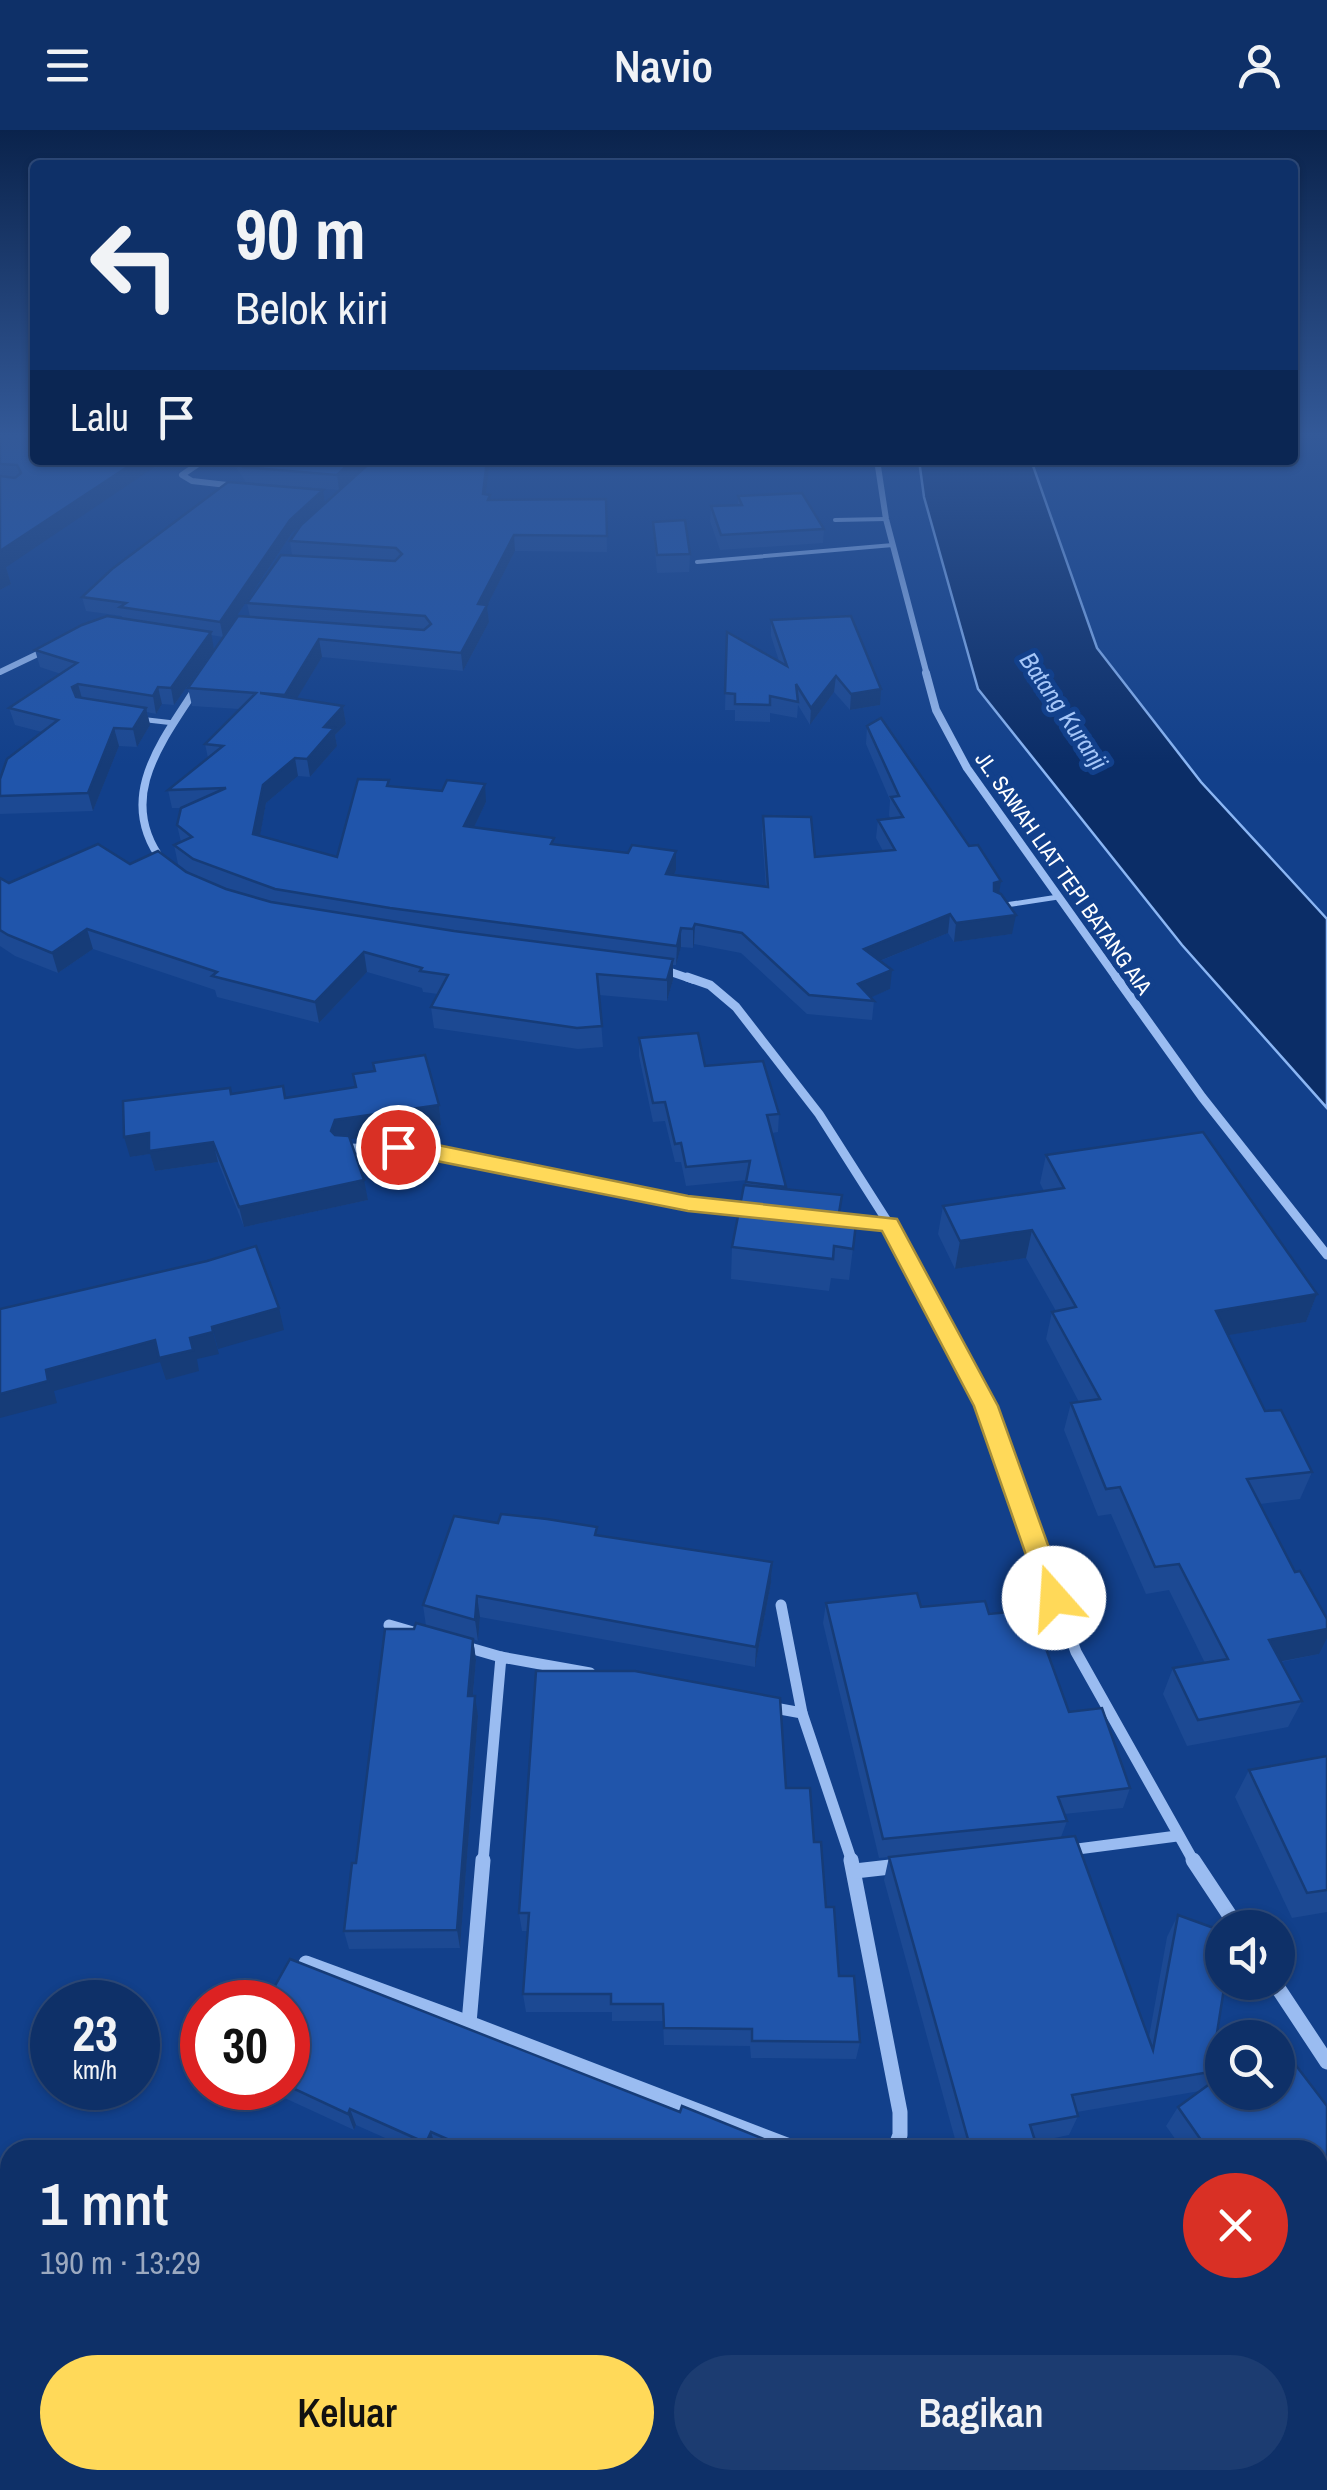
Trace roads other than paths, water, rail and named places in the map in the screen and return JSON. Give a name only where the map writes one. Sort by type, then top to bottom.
[{"type":"street","name":"JL. SAWAH LIAT TEPI BATANG AIA","points":[[893,546],[936,710],[967,768],[1202,1097],[1327,1255]]},
{"type":"street","points":[[0,672],[61,643]]},
{"type":"street","points":[[174,871],[144,837],[140,806],[144,783],[174,723],[200,684]]},
{"type":"street","points":[[640,966],[686,974],[710,985],[736,1007],[819,1114],[889,1224],[986,1406],[1076,1652],[1177,1836],[1226,1910]]},
{"type":"street","points":[[342,1148],[423,1148],[595,1186],[767,1213]]},
{"type":"street","points":[[835,1219],[889,1224]]},
{"type":"street","points":[[782,1605],[802,1713],[855,1870],[900,2112],[898,2140]]},
{"type":"street","points":[[389,1624],[426,1635]]},
{"type":"street","points":[[445,1641],[501,1657],[614,1678]]},
{"type":"street","points":[[469,2023],[501,1657]]},
{"type":"street","points":[[745,1702],[802,1713]]},
{"type":"street","points":[[1048,1852],[1177,1836]]},
{"type":"street","points":[[855,1870],[913,1865]]},
{"type":"street","points":[[306,1963],[774,2140]]},
{"type":"street","points":[[1286,2000],[1327,2062]]},
{"type":"lane","points":[[697,562],[893,546]]},
{"type":"lane","points":[[124,718],[174,723]]},
{"type":"lane","points":[[996,907],[1058,897]]},
{"type":"water","name":"Batang Kuranji","points":[[937,544],[1061,544],[1097,648],[1201,782],[1327,919],[1327,1108],[1182,945],[978,689]]}]
